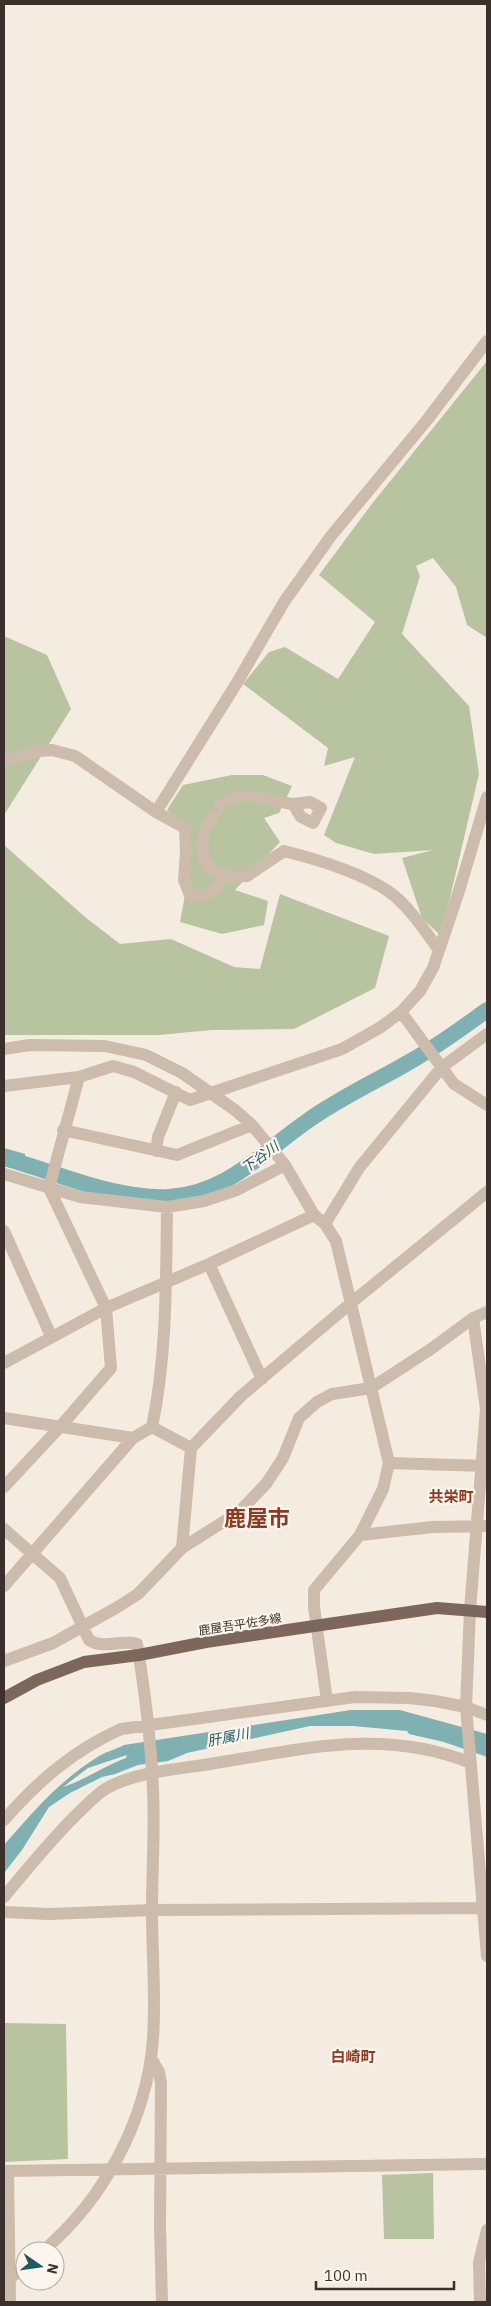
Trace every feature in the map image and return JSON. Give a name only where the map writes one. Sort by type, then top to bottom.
[{"type":"main road","name":"鹿屋吾平佐多線","points":[[4,1698],[37,1680],[84,1662],[139,1655],[206,1642],[317,1627],[321,1624],[437,1608],[487,1612]]},
{"type":"street","points":[[156,812],[235,686],[284,602],[331,536],[427,420],[487,341]]},
{"type":"street","points":[[4,762],[45,750],[75,756],[156,812],[185,828],[184,880],[190,894],[200,897],[208,895],[226,875]]},
{"type":"street","points":[[293,804],[258,796],[239,796],[229,800],[218,809],[202,840],[202,856],[206,864],[216,872],[242,877],[248,876],[284,851],[317,860],[388,891],[406,908],[438,949]]},
{"type":"street","points":[[4,1086],[79,1077],[112,1066],[134,1072],[190,1100],[342,1049],[382,1027],[401,1012],[420,991],[433,968],[459,891],[487,797]]},
{"type":"street","points":[[401,1012],[454,1084],[487,1105]]},
{"type":"street","points":[[325,1224],[359,1168],[439,1062],[487,1034]]},
{"type":"street","points":[[4,1049],[55,1045],[105,1046],[146,1056],[169,1066],[212,1094],[252,1125],[281,1161],[314,1214],[325,1224],[336,1241],[389,1463],[383,1489],[360,1535],[314,1590],[314,1607],[327,1701]]},
{"type":"street","points":[[4,1487],[60,1427],[111,1368],[106,1308],[49,1188],[63,1130],[79,1077]]},
{"type":"street","points":[[156,1151],[158,1138],[176,1092]]},
{"type":"street","points":[[63,1130],[177,1155],[252,1125]]},
{"type":"street","points":[[4,1174],[80,1198],[167,1207],[204,1201],[237,1190],[281,1161]]},
{"type":"street","points":[[182,1548],[191,1448],[220,1416],[262,1379],[351,1303],[487,1192]]},
{"type":"street","points":[[4,1586],[133,1438],[152,1427],[159,1390],[166,1282],[167,1207]]},
{"type":"street","points":[[4,1363],[106,1308],[209,1264],[314,1214]]},
{"type":"street","points":[[4,1230],[6,1244],[51,1336]]},
{"type":"street","points":[[209,1264],[262,1379]]},
{"type":"street","points":[[4,1661],[53,1643],[82,1629],[138,1594],[182,1548],[239,1512],[266,1484],[283,1458],[299,1418],[317,1402],[332,1394],[371,1388],[473,1318],[487,1312]]},
{"type":"street","points":[[473,1318],[486,1409],[482,1526],[470,1610],[466,1710],[485,1908],[487,1956]]},
{"type":"street","points":[[4,1418],[133,1438]]},
{"type":"street","points":[[152,1427],[191,1448]]},
{"type":"street","points":[[389,1463],[484,1466]]},
{"type":"street","points":[[360,1535],[433,1527],[482,1526]]},
{"type":"street","points":[[4,1529],[34,1553],[60,1578],[82,1629],[89,1640],[96,1645],[129,1642],[137,1644],[148,1725],[152,1774],[154,1865],[152,1910],[155,2000],[151,2058],[128,2138],[110,2171],[81,2212],[54,2241]]},
{"type":"street","points":[[4,1820],[42,1780],[92,1742],[121,1729],[355,1697],[408,1698],[487,1715]]},
{"type":"street","points":[[4,1897],[44,1849],[106,1788],[118,1782],[152,1774],[318,1747],[394,1744],[430,1748],[470,1759]]},
{"type":"street","points":[[4,1912],[50,1914],[152,1910],[485,1908]]},
{"type":"street","points":[[151,2058],[159,2072],[161,2103],[162,2302]]},
{"type":"street","points":[[141,2098],[161,2103]]},
{"type":"street","points":[[10,2302],[7,2281],[6,2171],[110,2171],[487,2164]]},
{"type":"street","points":[[480,2302],[479,2262],[487,2230]]},
{"type":"green space","points":[[487,361],[487,638],[467,625],[456,587],[433,558],[416,566],[420,576],[402,634],[469,706],[479,774],[441,936],[422,918],[402,858],[433,850],[374,854],[336,843],[324,835],[355,757],[324,766],[328,748],[243,684],[269,652],[285,647],[338,679],[375,622],[319,575],[371,505]]},
{"type":"green space","points":[[4,636],[47,655],[71,709],[4,815]]},
{"type":"green space","points":[[232,775],[263,775],[292,786],[279,813],[264,818],[280,842],[235,890],[268,901],[264,925],[222,934],[180,922],[188,879],[185,829],[167,810],[183,785]]},
{"type":"green space","points":[[4,845],[85,917],[120,944],[171,939],[234,967],[260,969],[280,894],[389,936],[375,988],[294,1029],[212,1030],[159,1035],[4,1035]]},
{"type":"green space","points":[[4,2023],[66,2024],[68,2159],[4,2162]]},
{"type":"green space","points":[[433,2173],[434,2239],[384,2239],[382,2175]]},
{"type":"water","points":[[4,1148],[25,1154],[25,1172],[4,1166]]},
{"type":"water","name":"肝属川","points":[[351,1710],[400,1710],[487,1734],[487,1757],[444,1742],[409,1734],[407,1731],[353,1726],[310,1726],[187,1753],[168,1761],[138,1765],[102,1777],[70,1793],[49,1807],[22,1850],[4,1873],[4,1845],[36,1809],[58,1787],[83,1767],[99,1756],[124,1745]],"holes":[[[127,1755],[126,1758],[79,1781],[63,1787],[88,1768]]]},
{"type":"waterway","name":"下谷川","points":[[4,1158],[107,1190],[149,1197],[189,1194],[208,1188],[243,1170],[319,1113],[421,1055],[487,1010]]},
{"type":"district","name":"共栄町","points":[[451,1496]]},
{"type":"district","name":"鹿屋市","points":[[257,1517]]},
{"type":"district","name":"白崎町","points":[[353,2056]]}]
